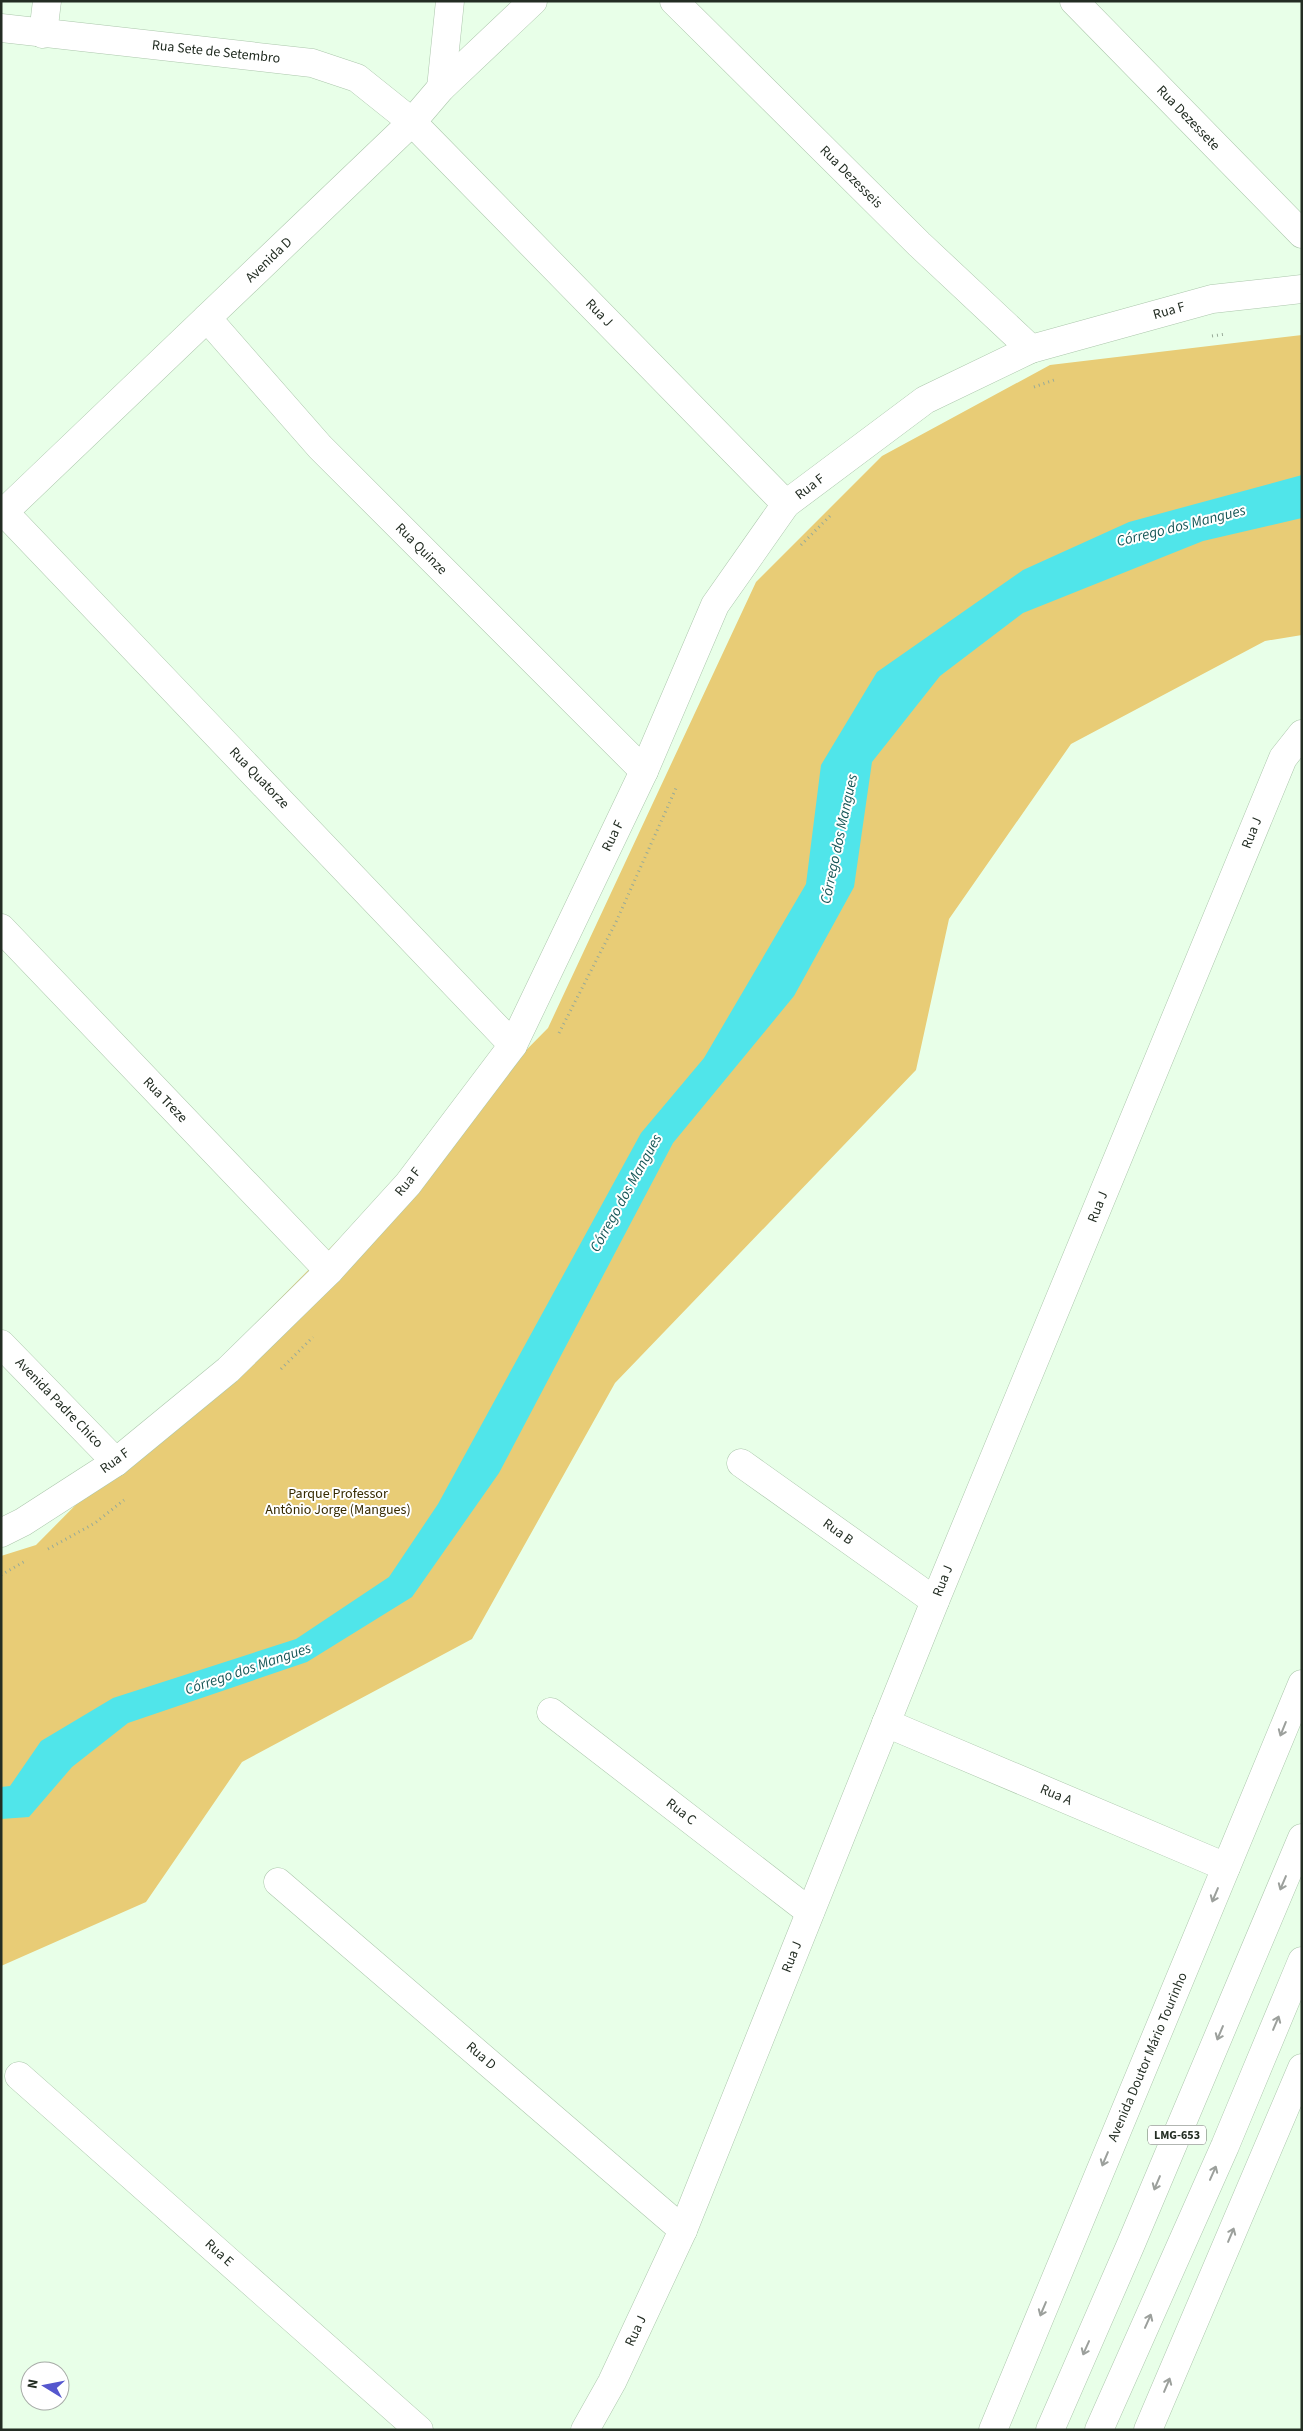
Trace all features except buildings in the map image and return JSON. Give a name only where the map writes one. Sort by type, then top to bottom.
[{"type":"main road","points":[[43,34],[47,1]]},
{"type":"main road","points":[[441,88],[450,1]]},
{"type":"main road","name":"Avenida D","points":[[3,514],[412,122],[441,88],[532,1]]},
{"type":"main road","name":"Rua Dezesseis","points":[[674,1],[919,244],[1031,349]]},
{"type":"main road","name":"Rua Dezessete","points":[[1074,1],[1302,234]]},
{"type":"main road","name":"Rua Sete de Setembro","points":[[1,28],[312,63],[357,78],[412,122]]},
{"type":"main road","name":"Rua J","points":[[412,122],[786,504]]},
{"type":"main road","name":"Rua F","points":[[1,1533],[23,1522],[116,1462],[228,1370],[329,1271],[408,1184],[513,1045],[644,772],[715,605],[786,504],[925,400],[1031,349],[1212,299],[1302,289]]},
{"type":"main road","name":"Rua Quinze","points":[[207,318],[320,447],[644,772]]},
{"type":"main road","name":"Rua Quatorze","points":[[3,514],[513,1045]]},
{"type":"main road","name":"Rua J","points":[[585,2430],[612,2382],[683,2230],[935,1601],[1283,758],[1302,734]]},
{"type":"main road","name":"Rua Treze","points":[[1,928],[329,1271]]},
{"type":"main road","name":"Avenida Padre Chico","points":[[1,1344],[116,1462]]},
{"type":"main road","name":"Rua B","points":[[741,1463],[935,1601]]},
{"type":"main road","name":"Avenida Doutor Mário Tourinho","points":[[993,2430],[1302,1684]]},
{"type":"main road","name":"Rua C","points":[[551,1712],[810,1912]]},
{"type":"main road","name":"Rua A","points":[[886,1723],[1226,1867]]},
{"type":"main road","name":"LMG-653","points":[[1050,2430],[1128,2252],[1302,1838]]},
{"type":"main road","name":"Rua D","points":[[278,1882],[683,2230]]},
{"type":"main road","name":"LMG-653","points":[[1100,2430],[1225,2146],[1302,1961]]},
{"type":"main road","points":[[1148,2430],[1302,2068]]},
{"type":"main road","name":"Rua E","points":[[19,2076],[419,2430]]},
{"type":"path","points":[[1206,338],[1234,332]]},
{"type":"path","points":[[1030,389],[1067,376]]},
{"type":"path","points":[[797,549],[837,509]]},
{"type":"path","points":[[555,1041],[616,922],[678,785]]},
{"type":"path","points":[[277,1372],[300,1352],[319,1330]]},
{"type":"path","points":[[43,1551],[94,1523],[125,1499]]},
{"type":"path","points":[[1,1575],[35,1556]]},
{"type":"green space","name":"Parque Professor Antônio Jorge (Mangues)","points":[[1302,335],[1302,635],[1265,641],[1071,744],[949,919],[916,1070],[615,1383],[472,1639],[242,1762],[146,1902],[1,1966],[1,1556],[36,1545],[548,1028],[756,582],[882,456],[1050,365]]},
{"type":"water","name":"Córrego dos Mangues","points":[[1302,475],[1302,518],[1203,541],[1023,613],[940,676],[872,762],[854,887],[794,996],[673,1143],[499,1473],[412,1597],[307,1662],[128,1723],[72,1767],[29,1817],[1,1819],[1,1787],[10,1786],[41,1741],[113,1698],[296,1639],[389,1577],[438,1504],[641,1133],[704,1058],[806,884],[821,765],[877,672],[1023,570],[1129,522]]}]
